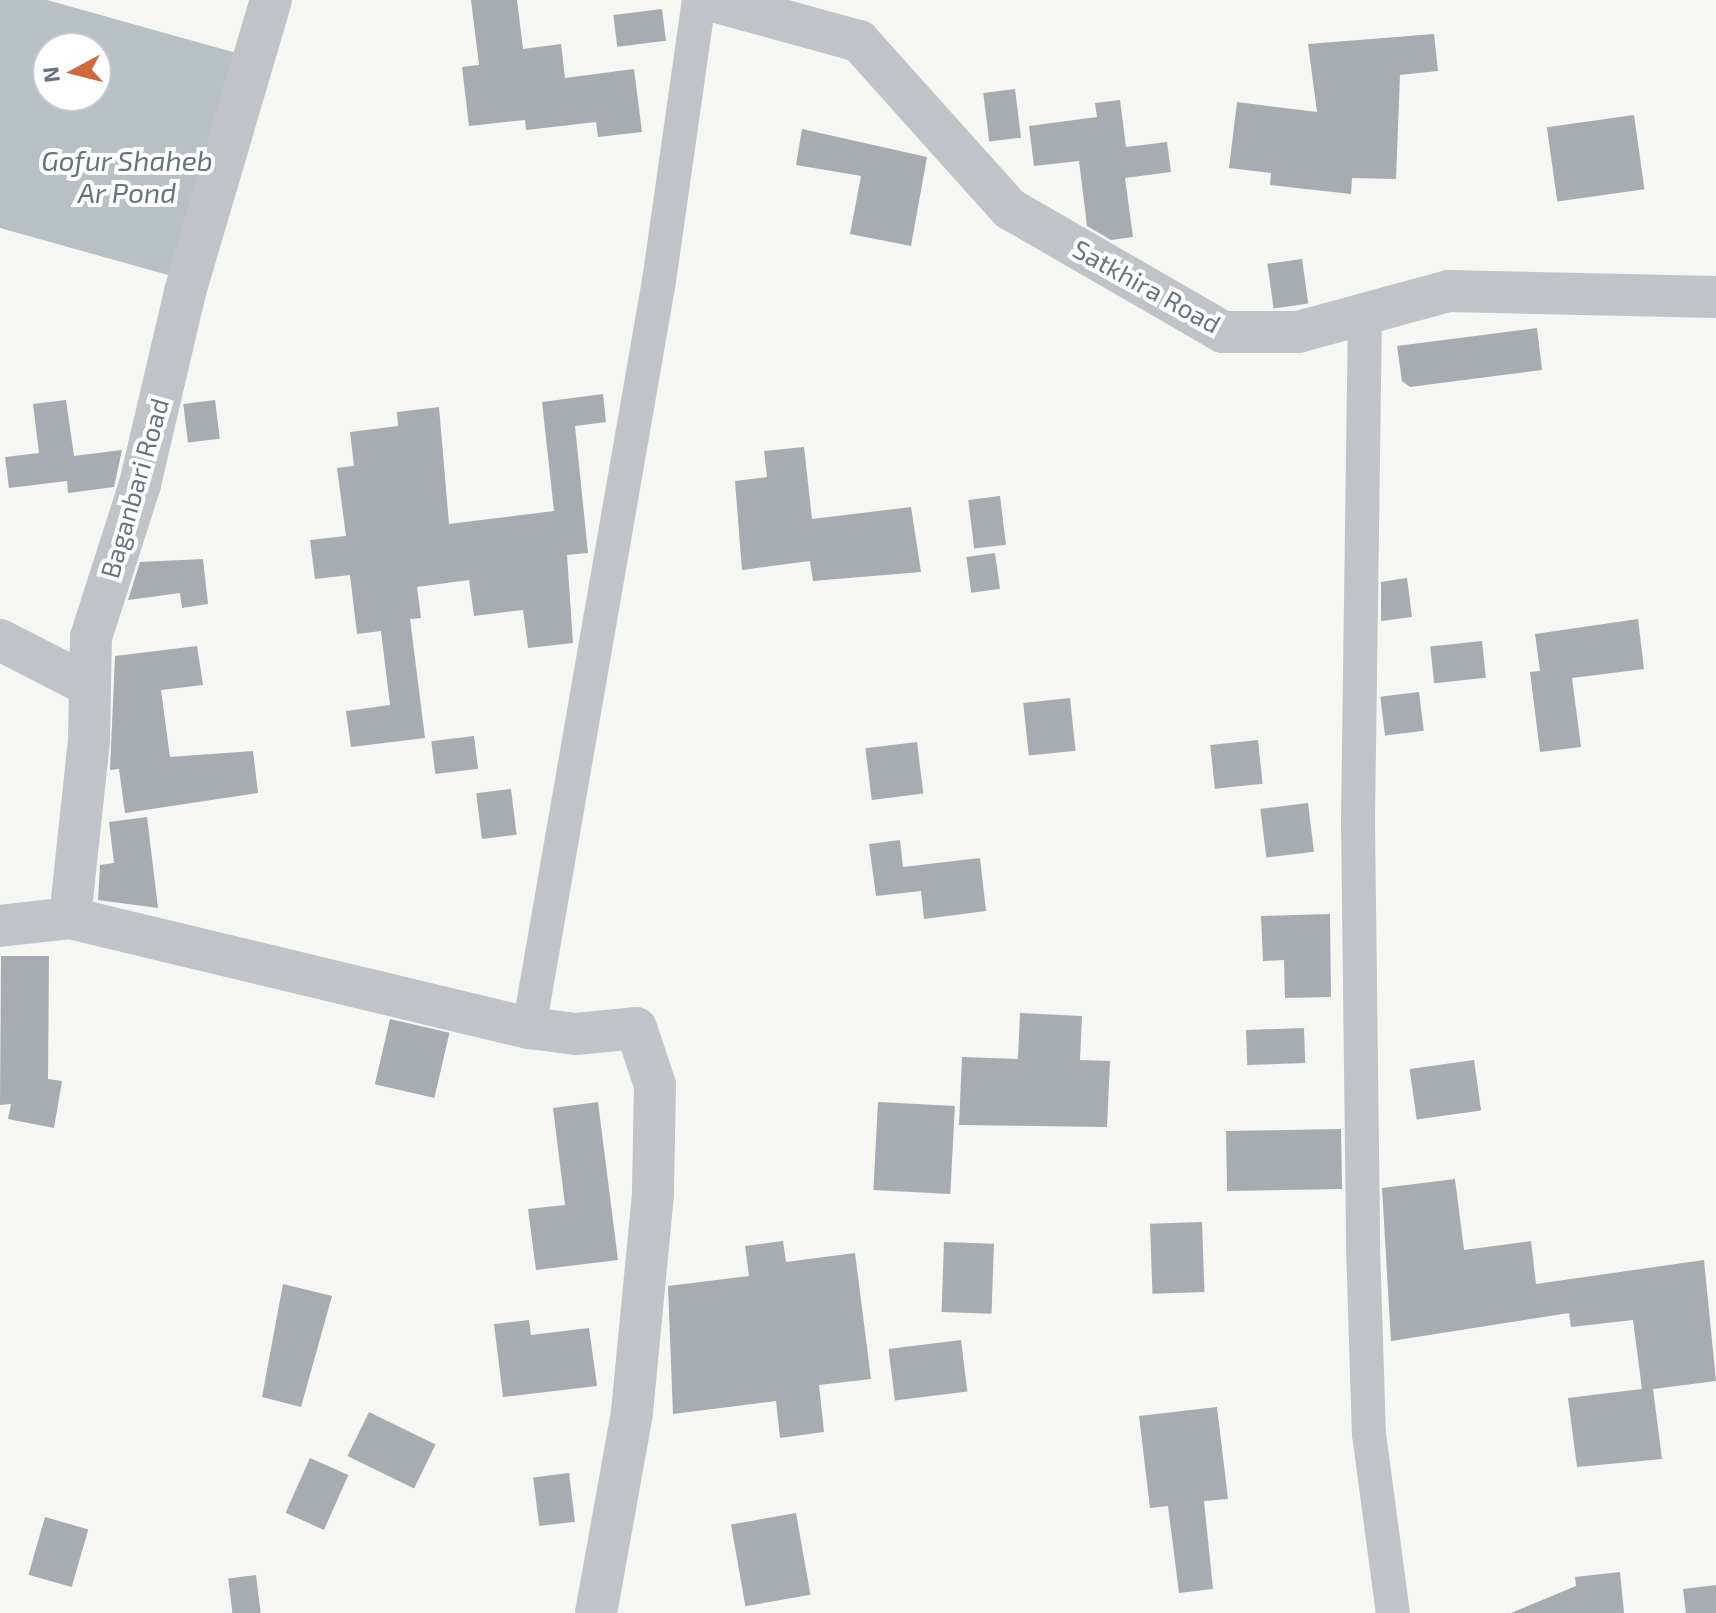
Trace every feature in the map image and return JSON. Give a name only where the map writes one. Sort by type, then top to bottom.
[{"type":"street","name":"Baganbari Road","points":[[70,918],[90,686],[91,637],[140,484],[185,292],[271,0]]},
{"type":"street","points":[[529,1028],[659,281],[699,0]]},
{"type":"street","name":"Satkhira Road","points":[[709,0],[859,41],[1010,209],[1223,332],[1298,332],[1449,291],[1716,297]]},
{"type":"street","points":[[1365,312],[1358,822],[1363,1246],[1369,1434],[1393,1613]]},
{"type":"street","points":[[0,640],[90,686]]},
{"type":"street","points":[[0,926],[70,918],[529,1028],[576,1034],[636,1028],[655,1085],[632,1413],[596,1613]]},
{"type":"water","name":"Gofur Shaheb Ar Pond","points":[[0,0],[47,0],[247,56],[186,280],[0,228]]},
{"type":"building","points":[[471,0],[517,0],[523,49],[561,44],[565,78],[634,69],[642,132],[598,137],[596,122],[526,130],[525,120],[469,126],[462,67],[479,65]]},
{"type":"building","points":[[662,9],[666,41],[617,47],[613,15]]},
{"type":"building","points":[[1434,34],[1438,71],[1400,75],[1396,179],[1352,178],[1351,194],[1270,185],[1271,173],[1229,168],[1237,102],[1317,112],[1308,44]]},
{"type":"building","points":[[1015,89],[1021,138],[989,142],[983,93]]},
{"type":"building","points":[[1120,100],[1126,147],[1167,142],[1171,172],[1125,178],[1133,237],[1111,240],[1087,226],[1079,161],[1034,166],[1029,126],[1097,117],[1095,103]]},
{"type":"building","points":[[1634,115],[1644,189],[1557,202],[1547,127]]},
{"type":"building","points":[[802,129],[927,157],[911,246],[850,234],[861,176],[796,165]]},
{"type":"building","points":[[1302,259],[1308,304],[1274,308],[1267,264]]},
{"type":"building","points":[[1537,328],[1542,370],[1410,387],[1402,381],[1397,346]]},
{"type":"building","points":[[603,394],[606,422],[575,426],[588,553],[567,555],[573,643],[528,648],[523,610],[474,616],[469,580],[417,587],[421,618],[410,619],[425,738],[351,747],[346,711],[390,705],[381,631],[357,634],[350,575],[315,579],[310,540],[346,536],[337,468],[354,466],[350,432],[398,426],[397,412],[439,407],[449,524],[554,511],[542,402]]},
{"type":"building","points":[[66,400],[74,456],[122,450],[114,487],[68,493],[67,481],[9,488],[5,457],[39,453],[33,404]]},
{"type":"building","points":[[215,400],[220,439],[188,443],[183,404]]},
{"type":"building","points":[[804,447],[812,519],[911,507],[921,572],[813,581],[810,561],[742,570],[735,481],[767,477],[764,451]]},
{"type":"building","points":[[1000,496],[1006,545],[974,549],[968,500]]},
{"type":"building","points":[[995,553],[1000,589],[971,593],[966,557]]},
{"type":"building","points":[[203,559],[208,604],[182,608],[180,593],[128,600],[140,562]]},
{"type":"building","points":[[1407,578],[1412,617],[1381,621],[1381,582]]},
{"type":"building","points":[[1638,619],[1644,669],[1572,678],[1581,747],[1540,752],[1530,672],[1540,671],[1535,634]]},
{"type":"building","points":[[1482,641],[1486,678],[1434,683],[1430,646]]},
{"type":"building","points":[[197,646],[203,685],[161,690],[170,757],[253,751],[258,793],[125,813],[119,769],[110,770],[115,656]]},
{"type":"building","points":[[1419,692],[1424,731],[1385,735],[1380,697]]},
{"type":"building","points":[[1070,698],[1076,751],[1029,756],[1023,703]]},
{"type":"building","points":[[474,736],[478,769],[435,774],[431,741]]},
{"type":"building","points":[[1258,740],[1263,784],[1215,789],[1210,745]]},
{"type":"building","points":[[917,742],[923,794],[872,800],[865,748]]},
{"type":"building","points":[[511,789],[517,835],[482,839],[476,793]]},
{"type":"building","points":[[1308,803],[1314,852],[1266,857],[1260,809]]},
{"type":"building","points":[[147,817],[158,908],[98,900],[100,865],[114,863],[109,822]]},
{"type":"building","points":[[900,840],[903,867],[980,858],[986,911],[924,919],[921,891],[876,896],[869,844]]},
{"type":"building","points":[[1330,914],[1331,997],[1285,998],[1284,960],[1263,961],[1261,916]]},
{"type":"building","points":[[1,956],[49,956],[48,1079],[62,1081],[54,1128],[8,1119],[11,1104],[0,1105]]},
{"type":"building","points":[[1020,1013],[1082,1016],[1080,1060],[1110,1061],[1107,1127],[959,1125],[962,1057],[1018,1059]]},
{"type":"building","points":[[390,1019],[449,1033],[434,1098],[375,1084]]},
{"type":"building","points":[[1304,1028],[1305,1063],[1247,1065],[1246,1030]]},
{"type":"building","points":[[1474,1060],[1481,1111],[1417,1120],[1410,1069]]},
{"type":"building","points":[[598,1102],[618,1260],[536,1270],[528,1209],[565,1205],[553,1108]]},
{"type":"building","points":[[878,1102],[955,1106],[950,1194],[873,1190]]},
{"type":"building","points":[[1341,1129],[1342,1189],[1227,1191],[1226,1131]]},
{"type":"building","points":[[1455,1179],[1464,1250],[1531,1241],[1536,1284],[1704,1260],[1716,1381],[1653,1389],[1662,1459],[1577,1467],[1568,1398],[1642,1389],[1633,1320],[1571,1327],[1569,1313],[1391,1341],[1382,1188]]},
{"type":"building","points":[[1202,1222],[1204,1292],[1152,1294],[1150,1224]]},
{"type":"building","points":[[783,1241],[786,1262],[855,1253],[871,1379],[819,1385],[824,1432],[780,1438],[776,1401],[673,1414],[668,1286],[749,1276],[745,1246]]},
{"type":"building","points":[[944,1242],[994,1244],[992,1314],[942,1312]]},
{"type":"building","points":[[283,1284],[332,1296],[301,1407],[262,1397]]},
{"type":"building","points":[[529,1320],[531,1335],[589,1328],[597,1386],[503,1397],[494,1324]]},
{"type":"building","points":[[961,1340],[967,1392],[895,1401],[889,1349]]},
{"type":"building","points":[[1217,1407],[1228,1499],[1204,1501],[1213,1589],[1179,1593],[1168,1506],[1150,1508],[1139,1416]]},
{"type":"building","points":[[369,1412],[436,1444],[414,1488],[348,1456]]},
{"type":"building","points":[[310,1458],[348,1475],[324,1530],[286,1513]]},
{"type":"building","points":[[569,1473],[575,1522],[539,1526],[533,1477]]},
{"type":"building","points":[[796,1513],[810,1595],[745,1606],[731,1524]]},
{"type":"building","points":[[45,1517],[88,1529],[72,1587],[28,1575]]},
{"type":"building","points":[[1620,1572],[1624,1613],[1511,1613],[1576,1586],[1575,1577]]},
{"type":"building","points":[[256,1575],[261,1613],[232,1613],[228,1578]]},
{"type":"building","points":[[1716,1585],[1716,1613],[1686,1613],[1683,1589]]}]
